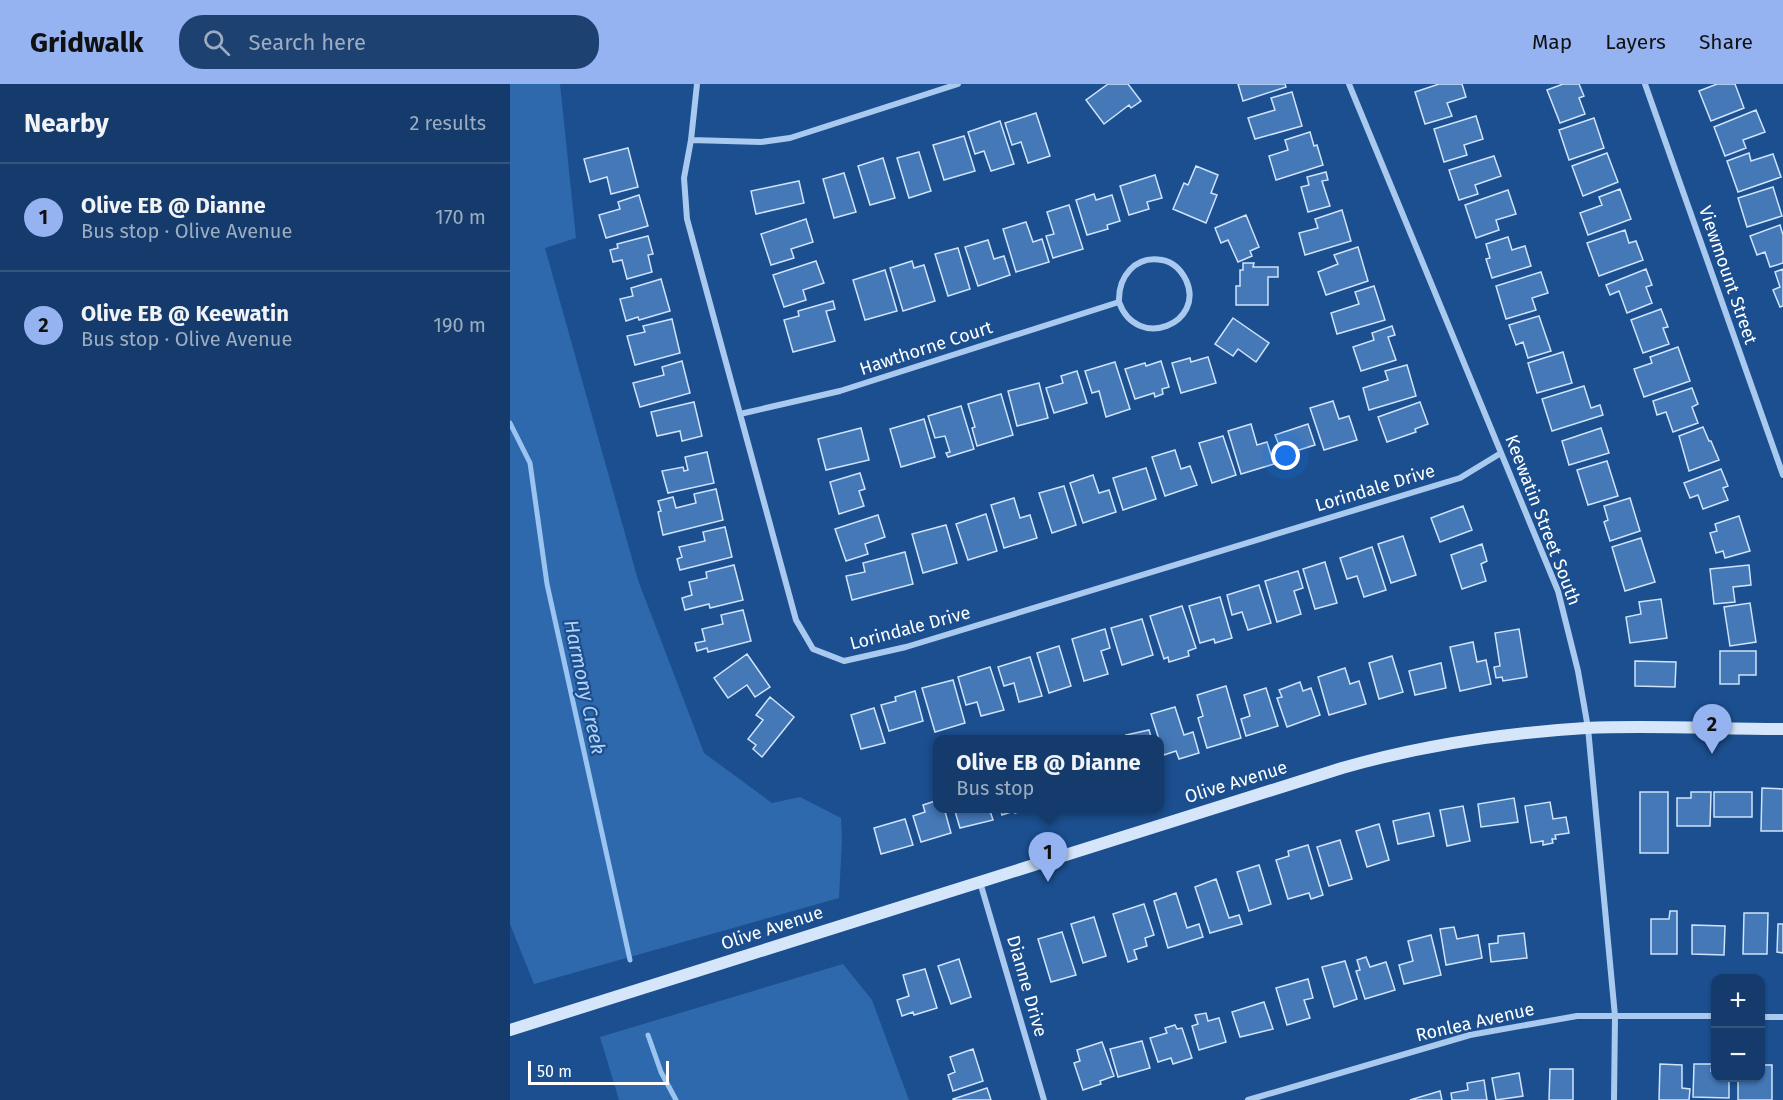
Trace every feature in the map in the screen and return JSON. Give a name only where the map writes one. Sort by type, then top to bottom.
[{"type":"main road","name":"Olive Avenue","points":[[510,1030],[1384,756],[1457,741],[1588,728],[1783,729]]},
{"type":"street","name":"Lorindale Drive","points":[[698,84],[684,178],[687,219],[796,620],[813,649],[844,661],[906,647],[1460,478],[1501,453]]},
{"type":"street","points":[[691,140],[761,142],[790,138],[958,84]]},
{"type":"street","name":"Keewatin Street South","points":[[1348,84],[1558,591],[1578,671],[1588,728],[1615,1016],[1614,1100]]},
{"type":"street","name":"Viewmount Street","points":[[1645,84],[1783,475]]},
{"type":"street","points":[[1154,259],[1175,266],[1183,274],[1188,285],[1187,308],[1181,317],[1161,329],[1149,329],[1138,325],[1128,318],[1119,302],[1124,275],[1143,261],[1154,259]]},
{"type":"street","name":"Hawthorne Court","points":[[740,414],[840,391],[1119,302]]},
{"type":"street","name":"Dianne Drive","points":[[980,881],[1044,1100]]},
{"type":"street","name":"Ronlea Avenue","points":[[1248,1100],[1470,1035],[1577,1016],[1711,1016]]},
{"type":"street","points":[[1765,1017],[1783,1017]]},
{"type":"shaded area","points":[[510,84],[560,84],[576,238],[545,248],[638,580],[704,753],[772,803],[800,797],[841,818],[842,839],[839,898],[534,984],[510,924]]},
{"type":"shaded area","points":[[843,964],[872,1000],[909,1100],[619,1100],[600,1037]]},
{"type":"building","points":[[1108,84],[1128,84],[1141,101],[1131,108],[1129,105],[1104,124],[1086,100]]},
{"type":"building","points":[[1238,84],[1285,84],[1286,87],[1243,101]]},
{"type":"building","points":[[1439,84],[1462,84],[1466,97],[1447,103],[1452,116],[1425,124],[1415,92]]},
{"type":"building","points":[[1563,84],[1579,84],[1584,96],[1579,98],[1585,114],[1560,123],[1547,90]]},
{"type":"building","points":[[1717,84],[1735,84],[1744,108],[1711,121],[1699,91]]},
{"type":"building","points":[[1292,92],[1302,126],[1255,139],[1248,118],[1275,110],[1271,98]]},
{"type":"building","points":[[1756,110],[1765,132],[1743,140],[1746,148],[1725,156],[1714,127]]},
{"type":"building","points":[[1036,113],[1050,156],[1028,163],[1021,142],[1012,145],[1005,123]]},
{"type":"building","points":[[1476,116],[1483,139],[1464,145],[1467,155],[1444,162],[1434,129]]},
{"type":"building","points":[[1594,118],[1604,148],[1569,160],[1559,130]]},
{"type":"building","points":[[1000,121],[1014,164],[991,171],[984,151],[975,154],[968,132]]},
{"type":"building","points":[[1310,132],[1323,165],[1276,180],[1269,156],[1288,150],[1285,140]]},
{"type":"building","points":[[964,136],[975,171],[944,180],[933,145]]},
{"type":"building","points":[[628,148],[638,187],[611,194],[607,177],[590,182],[584,159]]},
{"type":"building","points":[[919,152],[931,191],[909,198],[897,158]]},
{"type":"building","points":[[1607,153],[1618,182],[1583,196],[1572,166]]},
{"type":"building","points":[[1749,153],[1751,161],[1773,154],[1781,177],[1738,192],[1727,161]]},
{"type":"building","points":[[1494,156],[1501,176],[1475,185],[1478,194],[1459,200],[1449,170]]},
{"type":"building","points":[[883,158],[895,198],[870,205],[858,166]]},
{"type":"building","points":[[1196,166],[1218,175],[1211,193],[1217,195],[1206,223],[1173,209],[1184,183],[1188,185]]},
{"type":"building","points":[[1326,172],[1328,180],[1322,181],[1330,206],[1308,212],[1301,187],[1309,185],[1307,177]]},
{"type":"building","points":[[844,173],[856,212],[834,218],[823,179]]},
{"type":"building","points":[[1155,175],[1162,198],[1147,202],[1149,209],[1129,215],[1120,186]]},
{"type":"building","points":[[799,181],[804,203],[756,214],[751,191]]},
{"type":"building","points":[[1773,187],[1782,216],[1747,227],[1738,198]]},
{"type":"building","points":[[1620,189],[1631,219],[1588,235],[1580,213],[1602,205],[1599,197]]},
{"type":"building","points":[[1508,190],[1516,214],[1496,220],[1499,230],[1476,238],[1465,205]]},
{"type":"building","points":[[1094,194],[1096,200],[1112,195],[1120,221],[1107,225],[1108,229],[1087,235],[1076,200]]},
{"type":"building","points":[[639,195],[648,226],[606,238],[599,215],[620,209],[618,202]]},
{"type":"building","points":[[1069,205],[1083,249],[1053,258],[1046,236],[1054,234],[1047,212]]},
{"type":"building","points":[[1342,210],[1351,241],[1305,255],[1299,233],[1318,228],[1315,219]]},
{"type":"building","points":[[1246,215],[1259,247],[1250,251],[1252,256],[1238,262],[1228,240],[1221,243],[1215,228]]},
{"type":"building","points":[[806,219],[813,242],[791,249],[794,258],[771,265],[761,234]]},
{"type":"building","points":[[1026,222],[1033,242],[1042,239],[1049,262],[1016,272],[1003,229]]},
{"type":"building","points":[[1780,225],[1783,235],[1783,263],[1770,267],[1765,252],[1757,255],[1750,236]]},
{"type":"building","points":[[1625,230],[1629,243],[1636,241],[1643,260],[1599,276],[1587,243]]},
{"type":"building","points":[[648,236],[653,254],[648,255],[652,272],[627,279],[622,260],[613,262],[610,250],[618,248],[617,244]]},
{"type":"building","points":[[1508,237],[1512,250],[1525,246],[1531,266],[1492,278],[1486,259],[1490,258],[1486,244]]},
{"type":"building","points":[[988,240],[994,259],[1004,256],[1010,275],[978,286],[965,247]]},
{"type":"building","points":[[1358,247],[1368,281],[1326,295],[1318,272],[1338,264],[1334,255]]},
{"type":"building","points":[[958,248],[970,289],[948,296],[935,254]]},
{"type":"building","points":[[816,261],[824,283],[803,290],[806,300],[784,307],[773,275]]},
{"type":"building","points":[[912,261],[914,268],[924,265],[935,301],[903,311],[890,268]]},
{"type":"building","points":[[1243,263],[1254,263],[1253,267],[1278,267],[1278,277],[1268,277],[1268,305],[1236,305],[1236,286],[1240,286],[1240,270],[1243,270]]},
{"type":"building","points":[[1646,269],[1652,285],[1646,287],[1652,303],[1627,313],[1619,291],[1610,295],[1606,285]]},
{"type":"building","points":[[1783,269],[1783,306],[1780,307],[1773,290],[1780,287],[1775,272]]},
{"type":"building","points":[[885,270],[897,311],[865,320],[853,280]]},
{"type":"building","points":[[1541,272],[1548,293],[1532,298],[1536,310],[1506,319],[1496,286]]},
{"type":"building","points":[[661,279],[670,311],[639,320],[638,317],[626,321],[620,299],[633,296],[631,288]]},
{"type":"building","points":[[1374,286],[1385,320],[1337,334],[1331,313],[1359,304],[1355,292]]},
{"type":"building","points":[[833,301],[835,309],[826,311],[835,341],[793,352],[784,320],[799,316],[798,311]]},
{"type":"building","points":[[1661,309],[1668,327],[1663,328],[1669,344],[1643,353],[1631,320]]},
{"type":"building","points":[[1539,316],[1551,351],[1528,358],[1523,342],[1516,345],[1509,325]]},
{"type":"building","points":[[1233,318],[1269,343],[1256,362],[1238,349],[1233,356],[1215,344]]},
{"type":"building","points":[[672,319],[680,353],[635,365],[627,336],[645,332],[643,326]]},
{"type":"building","points":[[1392,326],[1395,335],[1388,337],[1396,360],[1361,371],[1353,347],[1374,340],[1372,333]]},
{"type":"building","points":[[1678,347],[1690,381],[1644,397],[1634,369],[1652,363],[1650,357]]},
{"type":"building","points":[[1563,352],[1572,383],[1537,393],[1528,363]]},
{"type":"building","points":[[1208,357],[1216,383],[1181,393],[1172,363],[1190,358],[1191,362]]},
{"type":"building","points":[[682,361],[690,393],[640,407],[633,383],[664,375],[662,367]]},
{"type":"building","points":[[1161,361],[1169,387],[1162,389],[1163,394],[1155,397],[1154,393],[1135,399],[1125,369]]},
{"type":"building","points":[[1115,362],[1130,409],[1106,417],[1099,391],[1092,393],[1085,371]]},
{"type":"building","points":[[1407,365],[1416,396],[1369,410],[1363,388],[1388,380],[1385,371]]},
{"type":"building","points":[[1077,371],[1087,403],[1054,413],[1046,388],[1063,383],[1061,376]]},
{"type":"building","points":[[1039,383],[1048,418],[1017,426],[1008,391]]},
{"type":"building","points":[[1584,386],[1591,408],[1600,405],[1603,415],[1552,431],[1542,399]]},
{"type":"building","points":[[1692,388],[1698,404],[1692,407],[1698,423],[1673,432],[1666,412],[1657,415],[1653,401]]},
{"type":"building","points":[[1001,394],[1013,435],[977,446],[972,428],[975,427],[968,404]]},
{"type":"building","points":[[1333,401],[1339,419],[1349,416],[1357,440],[1324,450],[1310,408]]},
{"type":"building","points":[[694,402],[702,436],[682,441],[680,431],[657,436],[651,412]]},
{"type":"building","points":[[1420,402],[1428,424],[1415,429],[1416,432],[1387,442],[1378,417]]},
{"type":"building","points":[[961,406],[974,449],[948,457],[946,453],[950,452],[945,436],[935,438],[928,416]]},
{"type":"building","points":[[924,419],[935,457],[901,467],[890,429]]},
{"type":"building","points":[[1251,424],[1257,445],[1267,442],[1274,464],[1241,474],[1228,431]]},
{"type":"building","points":[[1308,424],[1315,445],[1283,455],[1275,435]]},
{"type":"building","points":[[1703,427],[1719,460],[1689,471],[1679,436]]},
{"type":"building","points":[[861,428],[869,460],[826,470],[818,439]]},
{"type":"building","points":[[1601,428],[1609,453],[1569,465],[1562,441]]},
{"type":"building","points":[[1223,436],[1236,475],[1212,483],[1199,443]]},
{"type":"building","points":[[1175,450],[1181,469],[1190,466],[1197,485],[1165,496],[1152,457]]},
{"type":"building","points":[[707,452],[714,483],[668,493],[662,471],[683,467],[684,471],[688,470],[685,457]]},
{"type":"building","points":[[1607,461],[1618,496],[1588,505],[1577,470]]},
{"type":"building","points":[[1146,468],[1156,499],[1123,510],[1113,478]]},
{"type":"building","points":[[1721,469],[1728,486],[1723,488],[1728,500],[1703,509],[1698,495],[1690,498],[1684,483]]},
{"type":"building","points":[[860,473],[865,489],[859,491],[864,506],[839,514],[830,482]]},
{"type":"building","points":[[1093,475],[1099,493],[1109,490],[1116,512],[1083,523],[1070,483]]},
{"type":"building","points":[[1064,486],[1076,525],[1052,533],[1039,493]]},
{"type":"building","points":[[716,489],[723,520],[663,535],[658,501],[673,497],[676,508],[696,503],[694,494]]},
{"type":"building","points":[[1014,498],[1020,518],[1030,515],[1037,538],[1004,548],[991,505]]},
{"type":"building","points":[[1630,498],[1640,531],[1610,541],[1604,522],[1608,520],[1604,506]]},
{"type":"building","points":[[1463,506],[1472,530],[1440,542],[1431,518]]},
{"type":"building","points":[[986,514],[997,551],[968,560],[956,524]]},
{"type":"building","points":[[878,515],[885,537],[865,544],[868,554],[846,561],[835,529]]},
{"type":"building","points":[[1739,516],[1750,551],[1725,558],[1723,551],[1716,553],[1710,533],[1717,531],[1715,524]]},
{"type":"building","points":[[946,525],[957,563],[923,573],[912,534]]},
{"type":"building","points":[[725,527],[732,557],[680,570],[677,559],[682,557],[679,547],[705,541],[703,532]]},
{"type":"building","points":[[1403,536],[1416,575],[1391,583],[1378,544]]},
{"type":"building","points":[[1641,538],[1655,582],[1625,591],[1612,547]]},
{"type":"building","points":[[1482,544],[1487,561],[1481,564],[1486,581],[1462,589],[1451,555]]},
{"type":"building","points":[[1372,547],[1386,590],[1364,597],[1357,576],[1347,579],[1340,558]]},
{"type":"building","points":[[905,552],[913,584],[852,600],[846,576],[865,572],[863,563]]},
{"type":"building","points":[[1325,562],[1337,603],[1315,609],[1303,569]]},
{"type":"building","points":[[734,565],[743,600],[710,608],[709,604],[685,610],[682,598],[692,595],[689,582],[707,578],[706,572]]},
{"type":"building","points":[[1749,565],[1751,585],[1733,587],[1735,602],[1714,604],[1710,569]]},
{"type":"building","points":[[1298,571],[1303,588],[1294,591],[1301,614],[1277,622],[1265,581]]},
{"type":"building","points":[[1259,585],[1271,623],[1248,630],[1242,612],[1232,615],[1227,595]]},
{"type":"building","points":[[1220,597],[1232,638],[1215,643],[1214,639],[1200,643],[1189,606]]},
{"type":"building","points":[[1661,599],[1667,638],[1630,643],[1626,617],[1641,614],[1639,602]]},
{"type":"building","points":[[1750,603],[1756,642],[1730,646],[1724,607]]},
{"type":"building","points":[[1182,606],[1196,648],[1188,651],[1189,656],[1169,662],[1168,657],[1164,659],[1150,616]]},
{"type":"building","points":[[743,610],[751,641],[708,652],[707,648],[697,651],[695,643],[705,641],[702,629],[723,624],[721,615]]},
{"type":"building","points":[[1142,619],[1153,655],[1122,665],[1111,628]]},
{"type":"building","points":[[1105,629],[1110,648],[1101,651],[1108,674],[1084,681],[1072,639]]},
{"type":"building","points":[[1519,629],[1527,677],[1503,681],[1502,677],[1496,678],[1494,667],[1500,666],[1495,633]]},
{"type":"building","points":[[1473,642],[1477,662],[1486,660],[1491,684],[1460,691],[1450,647]]},
{"type":"building","points":[[1059,646],[1071,686],[1049,693],[1037,653]]},
{"type":"building","points":[[1720,651],[1756,651],[1756,675],[1739,675],[1739,684],[1720,684]]},
{"type":"building","points":[[747,654],[770,687],[755,697],[747,685],[728,698],[714,678]]},
{"type":"building","points":[[1392,656],[1403,692],[1379,699],[1369,663]]},
{"type":"building","points":[[1030,657],[1042,696],[1019,702],[1014,683],[1004,686],[998,667]]},
{"type":"building","points":[[1635,661],[1676,662],[1675,687],[1635,686]]},
{"type":"building","points":[[1441,663],[1446,688],[1415,695],[1409,671]]},
{"type":"building","points":[[990,667],[1004,710],[981,716],[977,702],[966,705],[958,677]]},
{"type":"building","points":[[1345,668],[1350,684],[1359,681],[1366,704],[1329,715],[1318,677]]},
{"type":"building","points":[[953,680],[965,723],[935,732],[922,688]]},
{"type":"building","points":[[1300,682],[1303,691],[1311,688],[1320,715],[1287,727],[1277,698],[1282,697],[1279,690]]},
{"type":"building","points":[[1226,686],[1241,738],[1207,748],[1198,718],[1203,716],[1197,695]]},
{"type":"building","points":[[1266,688],[1278,726],[1246,736],[1241,719],[1250,716],[1244,695]]},
{"type":"building","points":[[915,691],[923,721],[889,731],[881,705],[896,701],[895,697]]},
{"type":"building","points":[[770,697],[794,717],[762,757],[753,749],[756,745],[748,739],[763,720],[756,715]]},
{"type":"building","points":[[1175,707],[1184,735],[1193,732],[1199,753],[1179,759],[1176,751],[1164,755],[1164,735],[1158,735],[1151,714]]},
{"type":"building","points":[[874,708],[885,743],[861,749],[851,715]]},
{"type":"building","points":[[1149,730],[1150,735],[1126,735]]},
{"type":"building","points":[[1762,788],[1783,789],[1783,831],[1761,831]]},
{"type":"building","points":[[1640,792],[1668,792],[1668,853],[1640,853]]},
{"type":"building","points":[[1691,792],[1711,792],[1710,826],[1677,826],[1677,798],[1691,798]]},
{"type":"building","points":[[1714,792],[1752,792],[1752,817],[1714,817]]},
{"type":"building","points":[[1514,798],[1518,822],[1481,827],[1478,804]]},
{"type":"building","points":[[933,802],[933,813],[945,813],[951,833],[921,842],[913,816],[925,812],[923,805]]},
{"type":"building","points":[[1550,802],[1553,819],[1566,817],[1569,833],[1555,835],[1556,839],[1552,839],[1553,843],[1543,845],[1543,841],[1531,843],[1525,806]]},
{"type":"building","points":[[1463,806],[1470,841],[1447,846],[1440,810]]},
{"type":"building","points":[[956,813],[991,813],[993,820],[960,828]]},
{"type":"building","points":[[1429,813],[1434,836],[1398,844],[1393,821]]},
{"type":"building","points":[[905,819],[913,845],[881,854],[874,828]]},
{"type":"building","points":[[1379,824],[1389,860],[1367,867],[1356,831]]},
{"type":"building","points":[[1340,840],[1352,879],[1329,886],[1317,847]]},
{"type":"building","points":[[1308,845],[1323,895],[1311,899],[1309,893],[1288,899],[1276,860],[1289,856],[1288,851]]},
{"type":"building","points":[[1259,865],[1271,904],[1249,911],[1237,872]]},
{"type":"building","points":[[1216,879],[1229,918],[1239,915],[1242,924],[1210,933],[1195,887]]},
{"type":"building","points":[[1176,893],[1187,928],[1199,924],[1203,937],[1168,948],[1154,901]]},
{"type":"building","points":[[1144,904],[1154,935],[1145,938],[1147,946],[1134,950],[1137,959],[1128,962],[1113,914]]},
{"type":"building","points":[[1670,911],[1677,911],[1677,954],[1651,954],[1651,919],[1669,919]]},
{"type":"building","points":[[1744,913],[1768,913],[1767,954],[1743,954]]},
{"type":"building","points":[[1094,917],[1106,956],[1083,963],[1071,924]]},
{"type":"building","points":[[1778,924],[1783,924],[1783,953],[1777,952]]},
{"type":"building","points":[[1692,925],[1725,926],[1724,955],[1692,954]]},
{"type":"building","points":[[1454,927],[1457,939],[1478,935],[1482,958],[1446,965],[1440,929]]},
{"type":"building","points":[[1062,932],[1076,975],[1051,982],[1038,939]]},
{"type":"building","points":[[1524,933],[1527,958],[1491,962],[1489,944],[1498,943],[1498,936]]},
{"type":"building","points":[[1431,935],[1441,975],[1404,984],[1399,965],[1413,961],[1408,941]]},
{"type":"building","points":[[1366,957],[1370,967],[1386,962],[1395,990],[1365,999],[1356,971],[1360,970],[1357,960]]},
{"type":"building","points":[[959,959],[971,997],[951,1004],[938,966]]},
{"type":"building","points":[[1345,961],[1357,999],[1334,1007],[1322,967]]},
{"type":"building","points":[[925,969],[937,1008],[902,1016],[897,1000],[909,996],[903,975]]},
{"type":"building","points":[[1308,979],[1313,998],[1304,1000],[1310,1018],[1287,1025],[1276,988]]},
{"type":"building","points":[[1264,1002],[1273,1029],[1240,1037],[1232,1012]]},
{"type":"building","points":[[1206,1013],[1208,1021],[1219,1018],[1226,1042],[1199,1050],[1192,1026],[1198,1024],[1195,1015]]},
{"type":"building","points":[[1175,1025],[1177,1029],[1182,1028],[1192,1058],[1173,1064],[1171,1058],[1158,1062],[1150,1038],[1167,1033],[1165,1028]]},
{"type":"building","points":[[1142,1041],[1150,1068],[1118,1077],[1110,1049]]},
{"type":"building","points":[[1102,1042],[1114,1076],[1100,1081],[1101,1084],[1083,1090],[1074,1063],[1080,1061],[1077,1050]]},
{"type":"building","points":[[973,1049],[983,1081],[953,1091],[948,1075],[955,1072],[950,1057]]},
{"type":"building","points":[[1660,1064],[1682,1065],[1682,1088],[1690,1089],[1689,1100],[1659,1100]]},
{"type":"building","points":[[1694,1064],[1711,1064],[1711,1082],[1729,1082],[1729,1098],[1693,1097]]},
{"type":"building","points":[[1765,1065],[1772,1065],[1772,1100],[1738,1100],[1738,1082],[1765,1082]]},
{"type":"building","points":[[1550,1069],[1573,1069],[1573,1100],[1549,1100]]},
{"type":"building","points":[[1519,1073],[1523,1096],[1496,1100],[1492,1078]]},
{"type":"building","points":[[1484,1080],[1487,1100],[1452,1100],[1451,1093],[1468,1090],[1467,1083]]},
{"type":"building","points":[[987,1088],[991,1100],[953,1100],[953,1099]]},
{"type":"building","points":[[1440,1091],[1442,1100],[1410,1100]]},
{"type":"waterway","name":"Harmony Creek","points":[[510,423],[530,463],[547,584],[630,960]]},
{"type":"waterway","name":"Harmony Creek","points":[[648,1035],[661,1072],[676,1100]]},
{"type":"place","name":"Olive EB @ Keewatin","points":[[1712,754]]},
{"type":"place","name":"Olive EB @ Dianne","points":[[1048,882]]}]
